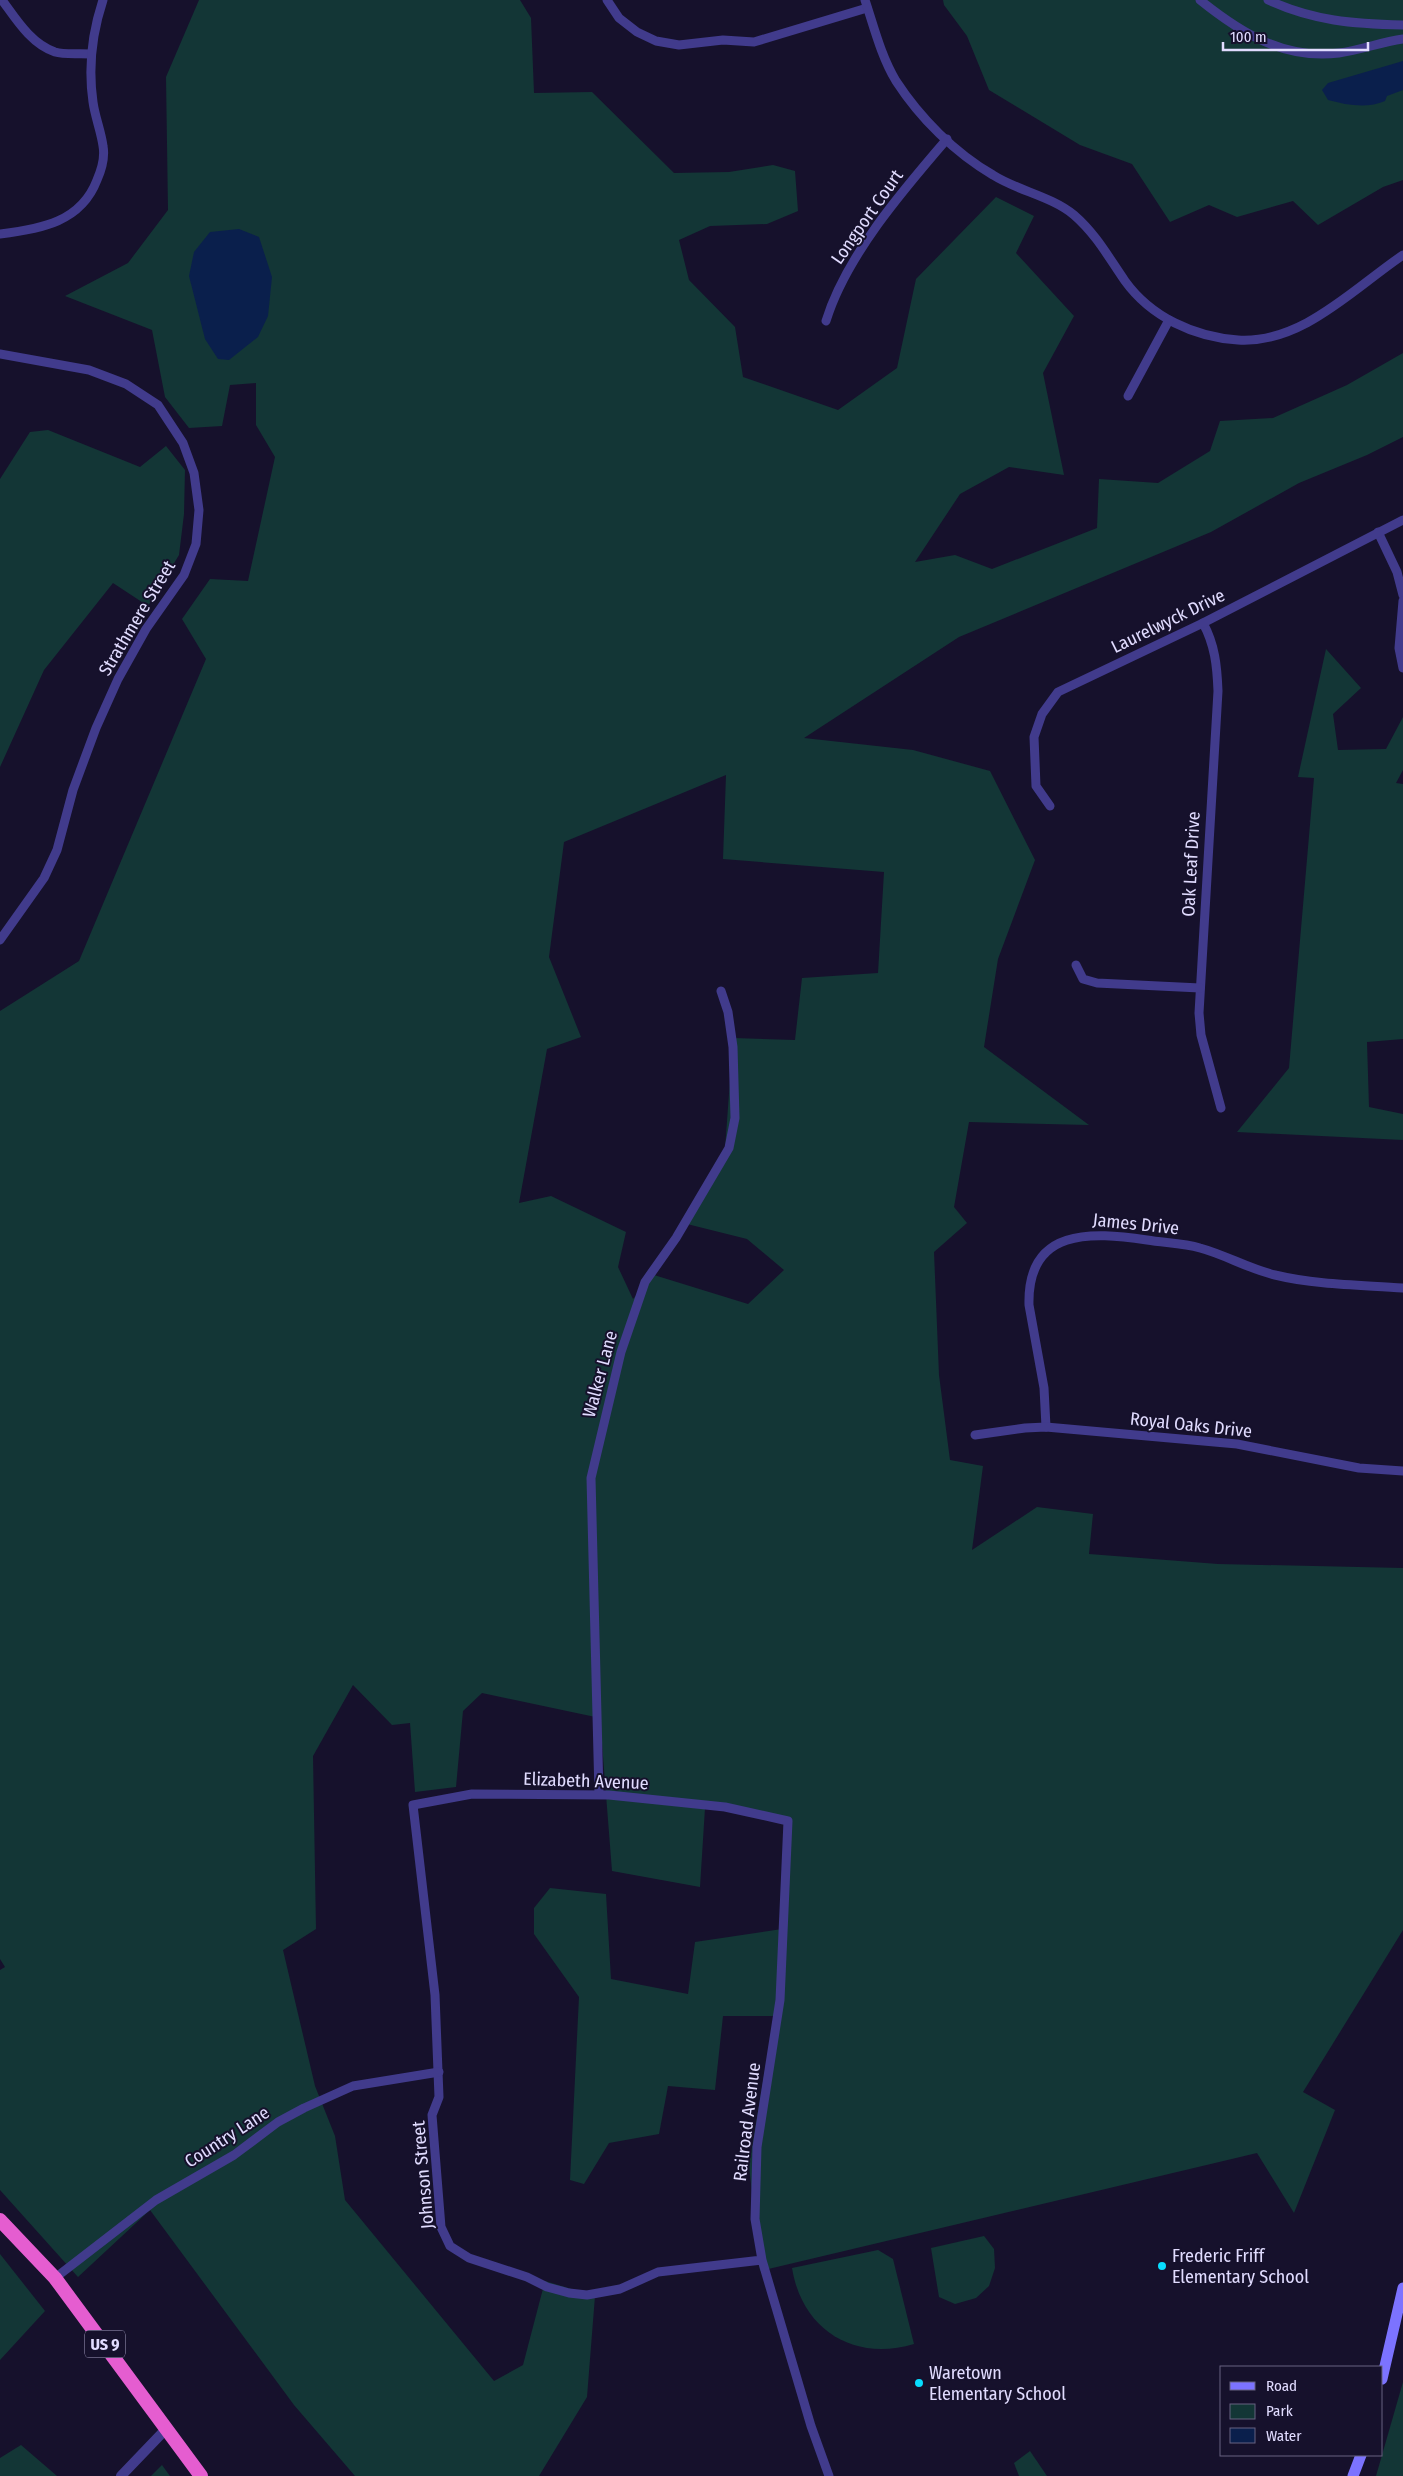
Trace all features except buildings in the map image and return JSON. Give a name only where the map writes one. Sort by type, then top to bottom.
[{"type":"highway","name":"US 9","points":[[0,2220],[55,2278],[201,2476]]},
{"type":"main road","points":[[1383,2375],[1403,2288]]},
{"type":"main road","points":[[1353,2476],[1361,2456]]},
{"type":"street","points":[[2,0],[26,31],[42,45],[56,52],[91,54]]},
{"type":"street","points":[[0,234],[30,230],[54,222],[76,212],[91,196],[100,172],[104,148],[93,102],[91,54],[97,19],[103,0]]},
{"type":"street","points":[[607,0],[619,18],[636,32],[656,41],[679,45],[723,40],[754,42],[866,4],[881,49],[896,80],[930,124],[993,176],[1072,214],[1088,228],[1142,301],[1159,315],[1211,336],[1239,340],[1267,337],[1317,318],[1403,255]]},
{"type":"street","points":[[1200,0],[1229,24],[1267,44],[1291,52],[1318,55],[1341,53],[1403,39]]},
{"type":"street","points":[[1208,0],[1212,10]]},
{"type":"street","points":[[1268,0],[1295,12],[1328,20],[1403,25]]},
{"type":"street","name":"Longport Court","points":[[826,321],[844,279],[882,219],[947,139]]},
{"type":"street","points":[[1128,396],[1169,320]]},
{"type":"street","name":"Strathmere Street","points":[[0,354],[89,370],[126,384],[158,405],[183,443],[194,473],[200,510],[196,544],[184,575],[146,629],[118,679],[96,728],[73,790],[57,850],[44,878],[0,940]]},
{"type":"street","name":"Laurelwyck Drive","points":[[1050,806],[1036,786],[1033,749],[1037,725],[1048,703],[1058,692],[1203,623],[1403,520]]},
{"type":"street","points":[[1378,532],[1398,572],[1403,595]]},
{"type":"street","points":[[1403,601],[1399,648],[1403,668]]},
{"type":"street","name":"Oak Leaf Drive","points":[[1203,623],[1210,637],[1217,660],[1218,691],[1200,988],[1201,1036],[1221,1108]]},
{"type":"street","points":[[1076,965],[1083,979],[1097,984],[1200,988]]},
{"type":"street","name":"Walker Lane","points":[[599,1794],[591,1478],[619,1361],[645,1282],[676,1238],[730,1148],[735,1118],[733,1046],[728,1012],[720,991]]},
{"type":"street","name":"James Drive","points":[[1046,1427],[1044,1388],[1029,1304],[1029,1291],[1038,1262],[1047,1251],[1069,1238],[1084,1235],[1109,1235],[1200,1248],[1267,1273],[1298,1280],[1403,1288]]},
{"type":"street","name":"Royal Oaks Drive","points":[[975,1436],[1025,1428],[1046,1427],[1236,1444],[1359,1468],[1403,1471]]},
{"type":"street","name":"Elizabeth Avenue","points":[[413,1805],[472,1794],[599,1794],[725,1808],[788,1822]]},
{"type":"street","name":"Johnson Street","points":[[413,1805],[435,1995],[440,2097],[432,2114],[441,2227],[450,2246],[459,2253],[527,2277],[547,2287],[587,2296],[620,2289],[658,2272],[762,2260]]},
{"type":"street","name":"Railroad Avenue","points":[[788,1822],[780,2000],[757,2147],[755,2219],[762,2260],[811,2426],[829,2476]]},
{"type":"street","name":"Country Lane","points":[[55,2278],[156,2200],[234,2155],[278,2122],[304,2108],[353,2086],[439,2072]]},
{"type":"street","points":[[121,2476],[166,2429]]},
{"type":"green space","points":[[199,0],[520,0],[531,18],[534,93],[592,92],[674,173],[729,172],[773,165],[795,171],[798,211],[767,224],[710,226],[679,240],[689,280],[735,327],[743,377],[838,410],[897,368],[916,279],[996,197],[1034,216],[1016,253],[1074,316],[1043,373],[1064,475],[1009,467],[960,494],[915,562],[955,555],[992,569],[1097,528],[1099,479],[1158,483],[1210,451],[1220,421],[1273,418],[1347,385],[1403,353],[1403,437],[1367,455],[1299,483],[1211,532],[959,637],[804,738],[913,750],[990,771],[1035,860],[998,959],[984,1047],[1089,1125],[969,1122],[954,1207],[967,1223],[934,1252],[939,1375],[950,1460],[983,1466],[972,1550],[1037,1507],[1093,1514],[1089,1554],[1218,1564],[1403,1568],[1403,1930],[1303,2092],[1335,2110],[1294,2213],[1257,2153],[760,2271],[749,2165],[774,2016],[723,2016],[715,2090],[668,2086],[659,2134],[609,2143],[584,2184],[570,2180],[579,1997],[534,1934],[534,1908],[550,1888],[606,1894],[611,1979],[688,1994],[695,1942],[782,1929],[788,1820],[705,1808],[700,1887],[612,1871],[600,1718],[482,1693],[463,1711],[456,1787],[415,1792],[410,1723],[392,1725],[353,1685],[313,1756],[316,1929],[283,1950],[315,2086],[335,2136],[345,2200],[494,2381],[523,2365],[545,2281],[595,2296],[587,2397],[539,2476],[355,2476],[294,2405],[150,2210],[78,2277],[0,2190],[0,1970],[5,1967],[0,1959],[0,1011],[79,961],[206,659],[182,619],[210,579],[248,581],[275,457],[256,425],[256,383],[230,385],[222,426],[189,428],[165,397],[152,330],[65,296],[128,263],[168,210],[166,77]],"holes":[[[726,775],[723,859],[884,872],[878,973],[802,978],[795,1040],[733,1038],[725,1149],[687,1224],[747,1239],[784,1270],[748,1304],[654,1275],[633,1299],[618,1267],[626,1232],[551,1196],[519,1203],[547,1049],[581,1037],[549,957],[564,842]]]},
{"type":"green space","points":[[943,0],[1403,0],[1403,180],[1383,187],[1318,225],[1293,201],[1237,217],[1209,205],[1170,222],[1132,164],[1080,145],[989,90],[967,36],[944,5]]},
{"type":"green space","points":[[48,430],[140,467],[166,446],[185,470],[184,514],[179,555],[148,606],[113,583],[44,670],[0,767],[0,479],[30,432]]},
{"type":"green space","points":[[1326,649],[1361,688],[1333,714],[1338,750],[1386,749],[1403,717],[1403,770],[1396,783],[1403,784],[1403,1039],[1367,1042],[1369,1107],[1403,1114],[1403,1140],[1237,1132],[1289,1068],[1314,778],[1298,777]]},
{"type":"green space","points":[[984,2236],[994,2249],[995,2268],[989,2286],[976,2298],[955,2304],[939,2297],[931,2248]]},
{"type":"green space","points":[[878,2250],[893,2259],[914,2344],[892,2348],[871,2348],[852,2344],[834,2336],[819,2324],[807,2309],[798,2290],[792,2268]]},
{"type":"green space","points":[[0,2254],[45,2311],[0,2360]]},
{"type":"green space","points":[[1403,2382],[1403,2476],[1376,2476]]},
{"type":"green space","points":[[21,2445],[57,2476],[0,2476],[0,2458]]},
{"type":"green space","points":[[1030,2451],[1047,2476],[1019,2476],[1014,2463]]},
{"type":"green space","points":[[162,2465],[170,2476],[151,2476]]},
{"type":"water","points":[[1403,61],[1403,90],[1387,96],[1385,101],[1371,105],[1350,105],[1328,100],[1322,90],[1328,83]]},
{"type":"water","points":[[239,229],[259,237],[272,277],[268,316],[258,337],[229,360],[218,359],[205,339],[189,276],[194,252],[210,232]]},
{"type":"place","name":"Frederic Friff Elementary School","points":[[1162,2266]]},
{"type":"place","name":"Waretown Elementary School","points":[[919,2383]]}]
